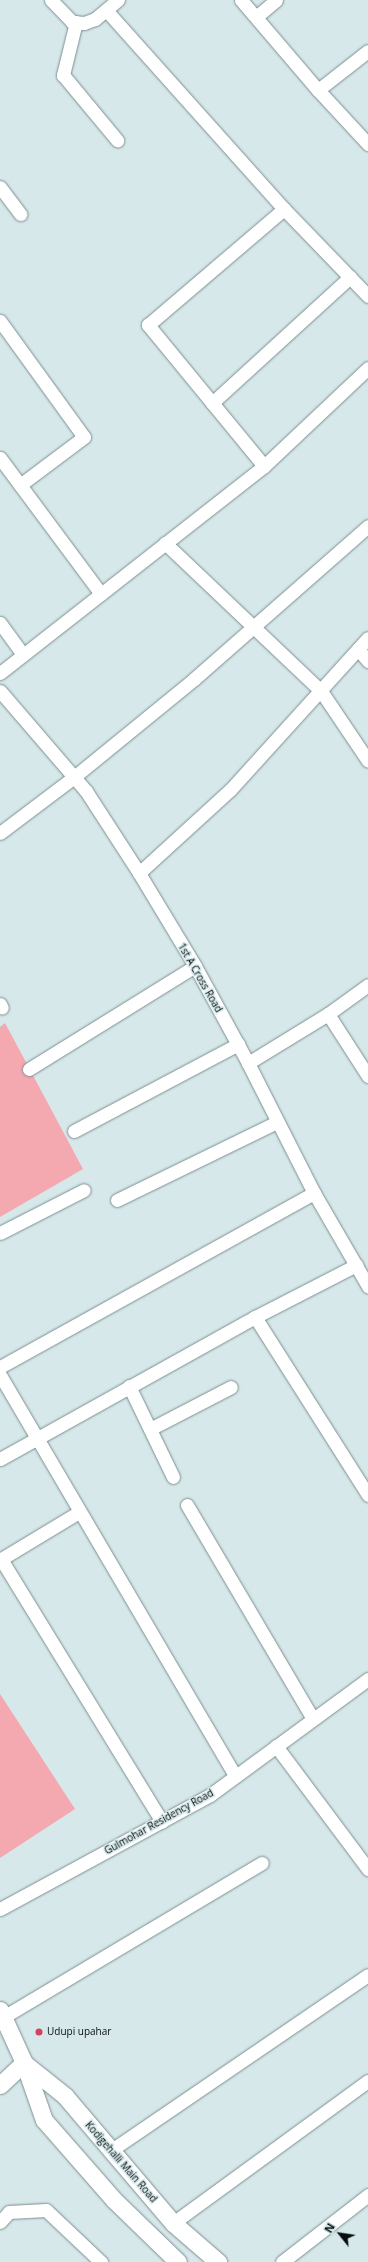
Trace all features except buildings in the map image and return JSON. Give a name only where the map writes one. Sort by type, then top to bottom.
[{"type":"street","points":[[51,0],[62,14],[76,22],[84,23],[95,19],[118,0]]},
{"type":"street","points":[[242,0],[318,90],[368,144]]},
{"type":"street","points":[[256,17],[276,0]]},
{"type":"street","points":[[106,10],[284,209],[368,296]]},
{"type":"street","points":[[76,22],[63,75],[117,140]]},
{"type":"street","points":[[318,90],[368,51]]},
{"type":"street","points":[[0,188],[20,214]]},
{"type":"street","points":[[264,466],[148,326],[284,209]]},
{"type":"street","points":[[212,403],[350,277]]},
{"type":"street","points":[[0,321],[84,437],[20,485]]},
{"type":"street","points":[[0,673],[264,466],[368,368]]},
{"type":"street","points":[[0,458],[101,594]]},
{"type":"street","points":[[0,833],[74,778],[194,679],[368,526]]},
{"type":"street","points":[[165,544],[321,692],[368,761]]},
{"type":"street","points":[[0,623],[23,655]]},
{"type":"street","points":[[139,873],[230,790],[321,692],[368,638]]},
{"type":"street","points":[[358,649],[368,661]]},
{"type":"street","name":"1st A Cross Road","points":[[0,691],[86,791],[139,873],[195,966],[248,1063],[314,1193],[368,1286]]},
{"type":"street","points":[[29,1069],[195,966]]},
{"type":"street","points":[[248,1063],[328,1014],[368,985]]},
{"type":"street","points":[[328,1014],[368,1076]]},
{"type":"street","points":[[74,1131],[238,1044]]},
{"type":"street","points":[[117,1200],[277,1122]]},
{"type":"street","points":[[0,1233],[84,1190]]},
{"type":"street","points":[[0,1367],[314,1193]]},
{"type":"street","points":[[0,1458],[255,1317],[356,1265]]},
{"type":"street","points":[[255,1317],[368,1495]]},
{"type":"street","points":[[0,1375],[36,1439],[235,1776]]},
{"type":"street","points":[[129,1386],[173,1477]]},
{"type":"street","points":[[150,1429],[231,1387]]},
{"type":"street","points":[[187,1506],[313,1719]]},
{"type":"street","points":[[80,1512],[1,1559],[162,1822]]},
{"type":"street","name":"Gulmohar Residency Road","points":[[0,1909],[210,1795],[368,1679]]},
{"type":"street","points":[[276,1746],[368,1869]]},
{"type":"street","points":[[2,2013],[262,1863]]},
{"type":"street","points":[[110,2151],[368,1975]]},
{"type":"street","name":"Kodigehalli Main Road","points":[[2,2013],[24,2063],[44,2120],[114,2200],[178,2262]]},
{"type":"street","points":[[0,2085],[24,2063]]},
{"type":"street","name":"Kodigehalli Main Road","points":[[24,2063],[65,2096],[110,2151],[173,2223],[218,2262]]},
{"type":"street","points":[[173,2223],[368,2081]]},
{"type":"street","points":[[282,2262],[368,2195]]},
{"type":"street","points":[[0,2222],[10,2212],[46,2210],[101,2262]]},
{"type":"shaded area","points":[[5,1023],[83,1169],[0,1217],[0,1027]]},
{"type":"shaded area","points":[[0,1694],[75,1809],[0,1858]]},
{"type":"place","name":"Udupi upahar","points":[[39,2032]]}]
